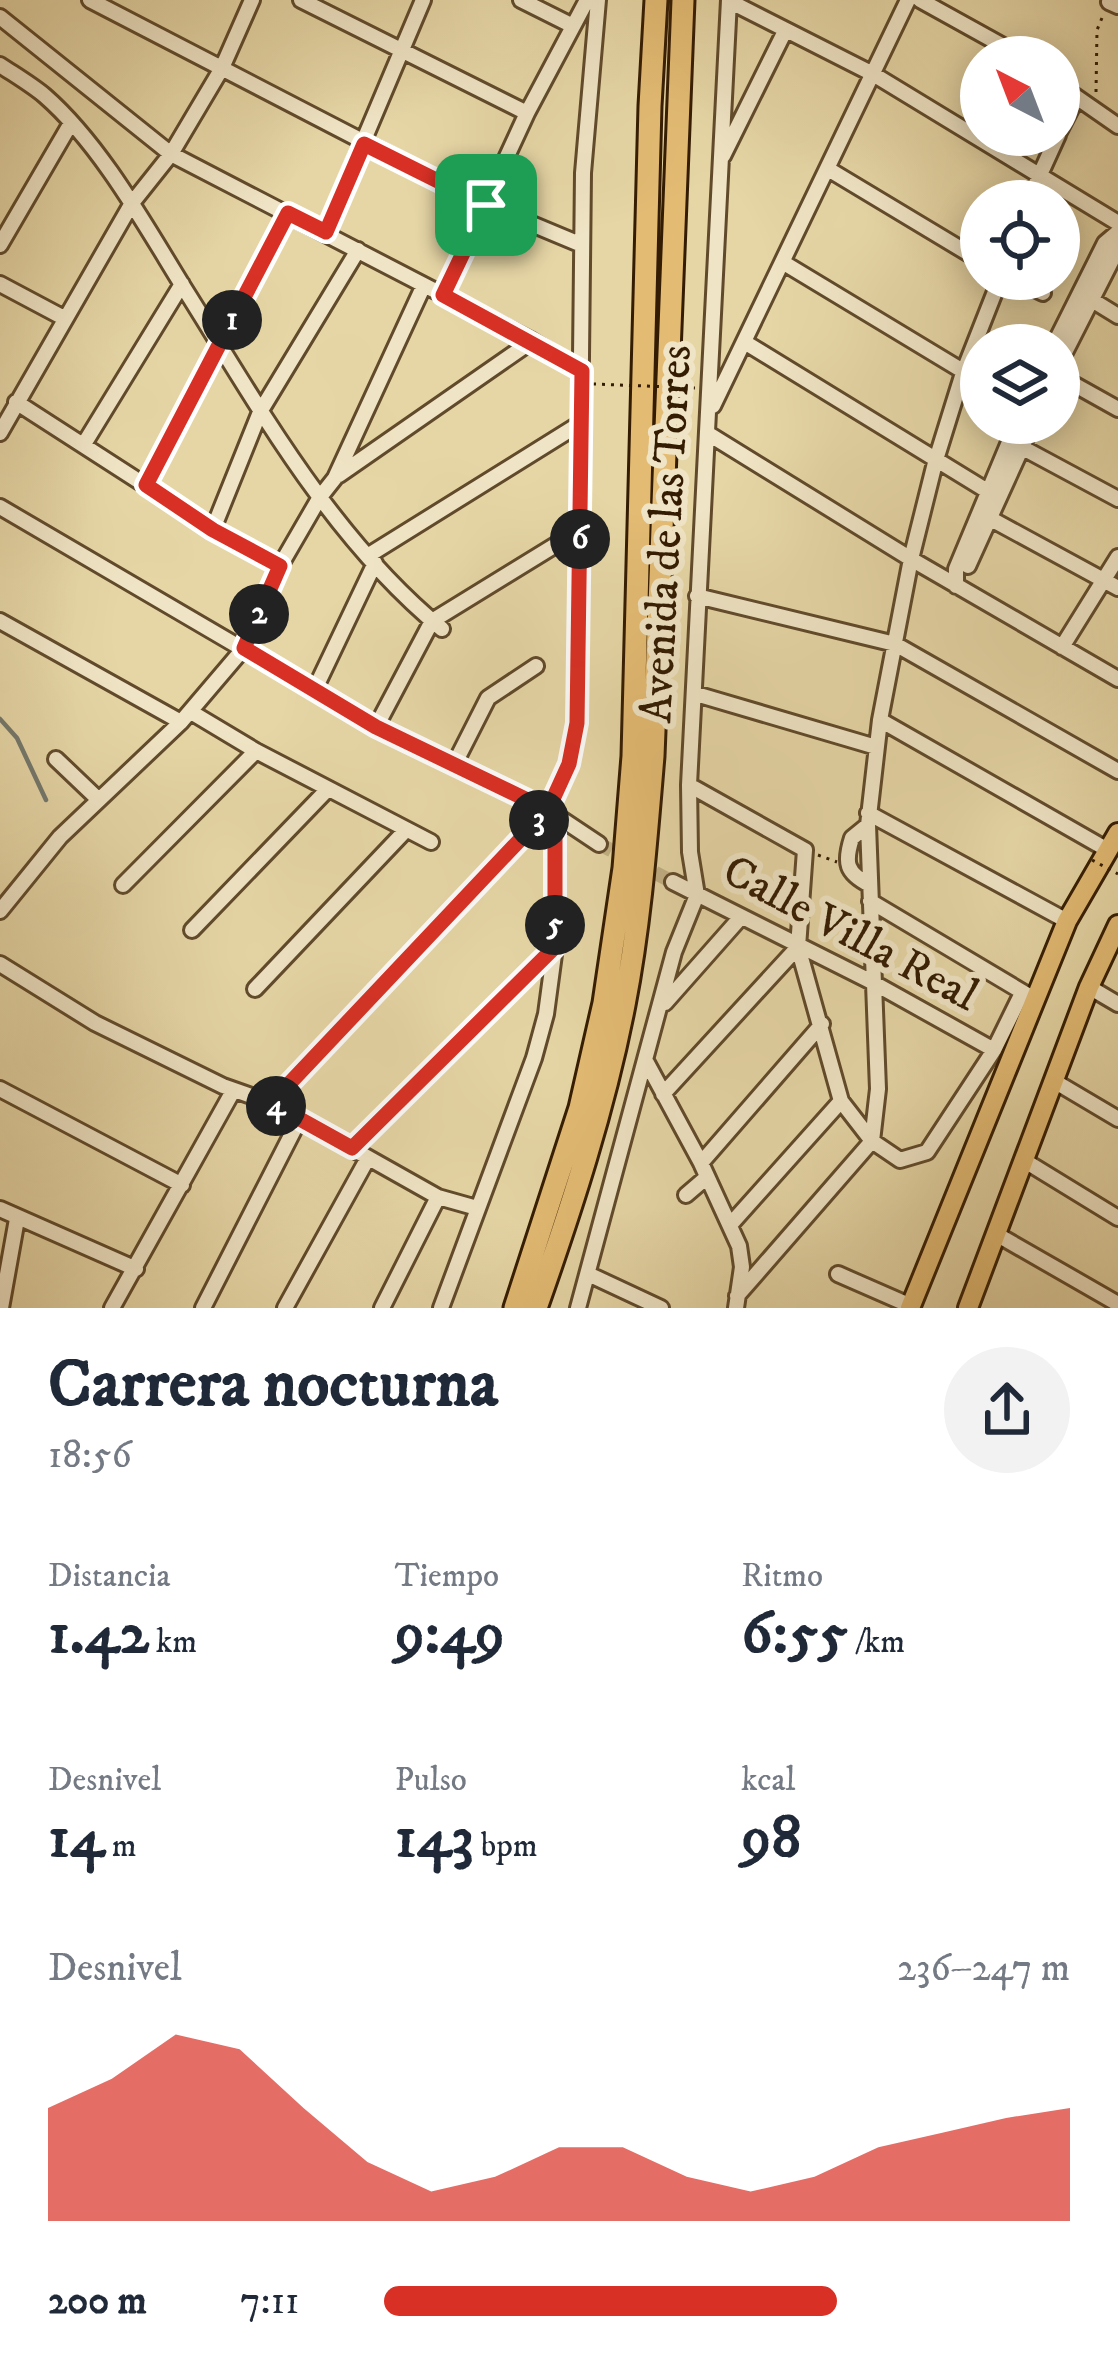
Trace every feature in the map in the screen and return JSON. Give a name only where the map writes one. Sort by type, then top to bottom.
[{"type":"highway","points":[[515,1308],[580,1108],[604,1003],[624,868],[633,756],[656,0]]},
{"type":"highway","points":[[536,1308],[600,1110],[624,1004],[644,876],[653,756],[683,0]]},
{"type":"main road","points":[[911,1307],[1029,995],[1106,847]]},
{"type":"main road","points":[[968,1308],[1089,987],[1118,925]]},
{"type":"street","points":[[90,0],[486,205],[582,245]]},
{"type":"street","points":[[0,433],[132,203],[171,154],[221,68],[252,0]]},
{"type":"street","points":[[301,0],[527,113]]},
{"type":"street","points":[[326,232],[423,0]]},
{"type":"street","points":[[521,0],[573,26]]},
{"type":"street","points":[[443,295],[527,113],[586,0]]},
{"type":"street","points":[[441,1308],[534,1058],[546,1014],[555,947],[551,813],[569,764],[577,723],[583,173],[598,0]]},
{"type":"street","points":[[729,0],[873,74],[1038,175],[1117,230]]},
{"type":"street","name":"Avenida de las Torres","points":[[578,1308],[674,952],[697,895],[690,852],[689,785],[729,0]]},
{"type":"street","points":[[709,415],[908,0]]},
{"type":"street","points":[[920,0],[985,36]]},
{"type":"street","points":[[0,16],[171,154],[582,371]]},
{"type":"street","points":[[721,160],[785,32]]},
{"type":"street","points":[[0,65],[44,95],[71,123],[132,203],[260,412],[320,496],[372,559],[437,625]]},
{"type":"street","points":[[1080,101],[1118,126]]},
{"type":"street","points":[[0,245],[71,123]]},
{"type":"street","points":[[1036,180],[1047,156]]},
{"type":"street","points":[[828,169],[960,248]]},
{"type":"street","points":[[146,485],[288,213]]},
{"type":"street","points":[[1080,324],[1117,249],[1117,230]]},
{"type":"street","points":[[1065,324],[1117,230]]},
{"type":"street","points":[[213,530],[260,412],[358,250]]},
{"type":"street","points":[[784,263],[960,371]]},
{"type":"street","points":[[0,284],[64,318]]},
{"type":"street","points":[[84,444],[182,284]]},
{"type":"street","points":[[0,911],[60,837],[186,717],[244,648],[280,566],[335,478],[424,285]]},
{"type":"street","points":[[1092,300],[1118,316]]},
{"type":"street","points":[[335,478],[532,341]]},
{"type":"street","points":[[746,343],[989,492]]},
{"type":"street","points":[[736,1302],[872,1141],[878,1089],[868,819],[880,720],[911,560],[960,383]]},
{"type":"street","points":[[1080,388],[1118,409]]},
{"type":"street","points":[[16,402],[213,530],[280,566]]},
{"type":"street","points":[[314,691],[372,559],[581,423]]},
{"type":"street","points":[[707,433],[911,560],[1118,679]]},
{"type":"street","points":[[954,582],[1008,444]]},
{"type":"street","points":[[954,582],[966,571],[1025,444]]},
{"type":"street","points":[[1023,448],[1118,499]]},
{"type":"street","points":[[0,507],[376,727],[551,813],[599,844]]},
{"type":"street","points":[[991,519],[1118,588]]},
{"type":"street","points":[[376,727],[437,625],[580,530]]},
{"type":"street","points":[[1062,647],[1118,557]]},
{"type":"street","points":[[697,596],[895,644],[1118,771]]},
{"type":"street","points":[[0,621],[431,842]]},
{"type":"street","points":[[454,765],[488,698],[536,666]]},
{"type":"street","points":[[696,694],[877,747]]},
{"type":"street","points":[[880,720],[1106,847]]},
{"type":"street","points":[[123,885],[256,751]]},
{"type":"street","points":[[56,758],[99,800]]},
{"type":"street","points":[[689,785],[805,850],[798,947],[841,1101],[872,1141],[900,1160],[910,1160],[927,1152],[1029,995],[870,893],[852,875],[847,866],[852,838],[868,819]]},
{"type":"street","points":[[192,929],[328,789]]},
{"type":"street","points":[[271,1103],[551,813]]},
{"type":"street","points":[[868,819],[1067,921]]},
{"type":"street","points":[[255,989],[406,830]]},
{"type":"street","name":"Calle Villa Real","points":[[674,882],[994,1050]]},
{"type":"street","points":[[662,1006],[741,917]]},
{"type":"street","points":[[352,1148],[555,947]]},
{"type":"street","points":[[663,1094],[798,947]]},
{"type":"street","points":[[0,964],[95,1023],[233,1090],[271,1103],[438,1196],[477,1208]]},
{"type":"street","points":[[1089,987],[1118,1004]]},
{"type":"street","points":[[686,1195],[822,1024]]},
{"type":"street","points":[[647,1063],[730,1225],[742,1267],[736,1302]]},
{"type":"street","points":[[1054,1081],[1118,1119]]},
{"type":"street","points":[[0,1089],[182,1186]]},
{"type":"street","points":[[112,1308],[233,1090]]},
{"type":"street","points":[[730,1225],[841,1101]]},
{"type":"street","points":[[203,1308],[299,1120]]},
{"type":"street","points":[[285,1308],[368,1158]]},
{"type":"street","points":[[1025,1161],[1118,1218]]},
{"type":"street","points":[[382,1308],[438,1196]]},
{"type":"street","points":[[0,1209],[136,1269]]},
{"type":"street","points":[[1,1308],[17,1219]]},
{"type":"street","points":[[996,1234],[1118,1304]]},
{"type":"street","points":[[588,1274],[661,1308]]},
{"type":"street","points":[[838,1274],[911,1307]]},
{"type":"path","points":[[1096,112],[1097,31],[1113,4]]},
{"type":"path","points":[[593,384],[697,388]]},
{"type":"path","points":[[1106,847],[1118,874]]},
{"type":"path","points":[[805,850],[847,866]]},
{"type":"waterway","points":[[0,719],[17,738],[46,800]]},
{"type":"tunnel","points":[[599,844],[673,882]]},
{"type":"route","points":[[486,205],[364,144],[326,232],[288,213],[146,485],[213,530],[280,566],[244,648],[376,727],[548,810],[271,1103],[352,1148],[555,947],[555,815],[548,810],[569,764],[577,723],[582,371],[443,295],[486,205]]}]
